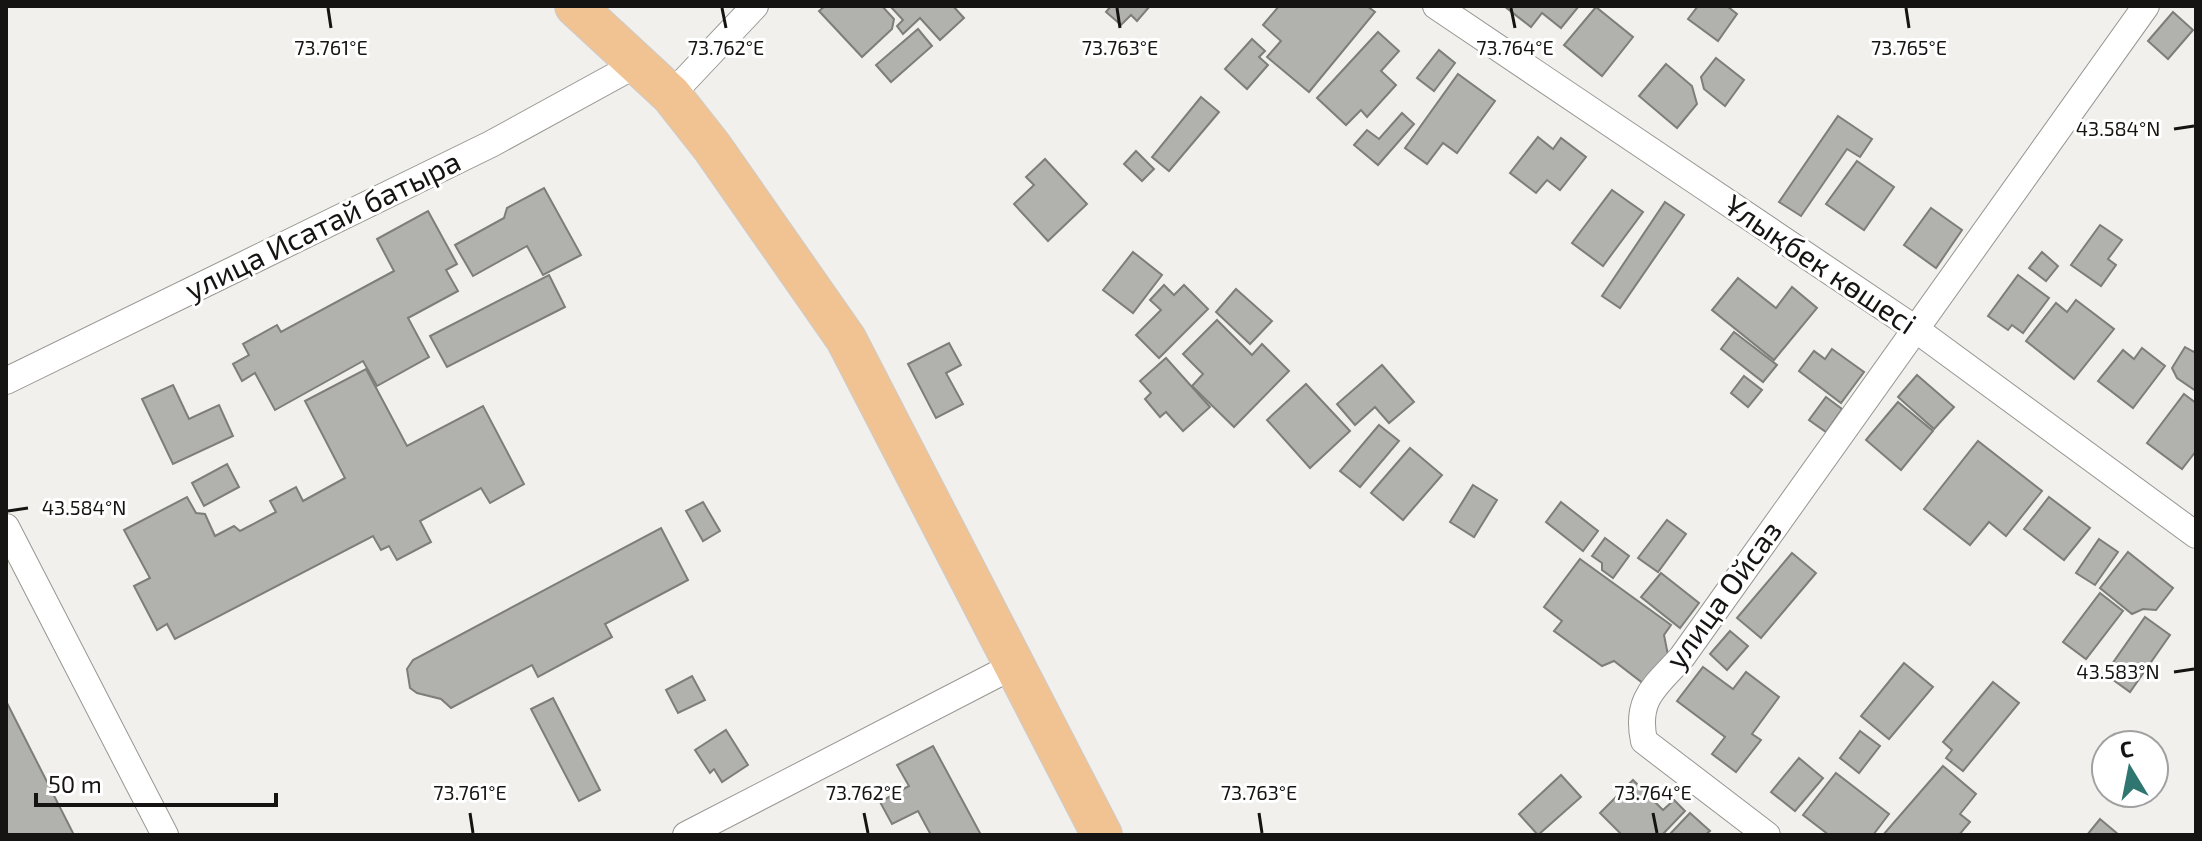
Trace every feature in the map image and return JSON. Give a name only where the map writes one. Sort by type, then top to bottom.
[{"type":"main road","points":[[575,6],[671,95],[712,147],[846,339],[1102,835]]},
{"type":"street","points":[[671,95],[755,6]]},
{"type":"street","name":"Ұлықбек көшесі","points":[[1436,6],[1914,328],[2196,535]]},
{"type":"street","name":"улица Ойсаз","points":[[1767,835],[1644,741],[1640,719],[1649,693],[1682,657],[2146,6]]},
{"type":"street","name":"улица Исатай батыра","points":[[6,381],[491,144],[637,64]]},
{"type":"street","points":[[6,527],[165,835]]},
{"type":"street","points":[[686,835],[1013,666]]},
{"type":"building","points":[[825,6],[882,6],[894,19],[892,29],[862,57],[819,11]]},
{"type":"building","points":[[890,6],[953,6],[964,18],[940,40],[920,18],[903,34],[897,26],[903,20]]},
{"type":"building","points":[[1111,6],[1150,6],[1137,21],[1131,15],[1121,25],[1106,12]]},
{"type":"building","points":[[1279,6],[1367,6],[1375,12],[1309,92],[1267,57],[1281,41],[1263,25]]},
{"type":"building","points":[[1504,6],[1579,6],[1561,28],[1542,13],[1531,27]]},
{"type":"building","points":[[1698,6],[1727,6],[1737,14],[1718,41],[1688,19]]},
{"type":"building","points":[[1596,7],[1633,37],[1602,76],[1564,45]]},
{"type":"building","points":[[2173,12],[2193,30],[2168,59],[2148,41]]},
{"type":"building","points":[[918,29],[932,46],[891,82],[876,65]]},
{"type":"building","points":[[1378,32],[1399,51],[1381,71],[1396,85],[1367,117],[1361,110],[1346,125],[1317,98]]},
{"type":"building","points":[[1252,39],[1265,51],[1259,57],[1268,65],[1247,89],[1225,69]]},
{"type":"building","points":[[1439,50],[1455,63],[1434,91],[1417,78]]},
{"type":"building","points":[[1716,58],[1744,80],[1725,106],[1704,89],[1701,77]]},
{"type":"building","points":[[1666,64],[1692,86],[1697,104],[1677,128],[1639,96]]},
{"type":"building","points":[[1458,74],[1495,101],[1457,153],[1443,143],[1427,164],[1405,148]]},
{"type":"building","points":[[1201,97],[1219,112],[1169,171],[1152,157]]},
{"type":"building","points":[[1402,113],[1414,124],[1378,165],[1354,145],[1367,130],[1379,139]]},
{"type":"building","points":[[1838,116],[1872,139],[1860,157],[1847,149],[1801,216],[1779,202]]},
{"type":"building","points":[[1538,137],[1553,149],[1561,138],[1586,157],[1560,190],[1547,180],[1536,193],[1510,173]]},
{"type":"building","points":[[1136,151],[1154,169],[1142,181],[1124,164]]},
{"type":"building","points":[[1045,159],[1087,204],[1048,241],[1014,204],[1034,185],[1026,177]]},
{"type":"building","points":[[1857,161],[1894,187],[1864,230],[1826,204]]},
{"type":"building","points":[[544,188],[581,255],[543,275],[527,246],[473,276],[455,245],[504,218],[507,208]]},
{"type":"building","points":[[1612,190],[1643,212],[1603,266],[1572,243]]},
{"type":"building","points":[[1665,202],[1684,215],[1620,308],[1602,296]]},
{"type":"building","points":[[1931,208],[1962,230],[1936,268],[1904,245]]},
{"type":"building","points":[[428,211],[457,264],[446,270],[458,291],[408,318],[429,357],[377,386],[363,361],[275,410],[255,373],[242,381],[233,364],[249,355],[243,344],[277,325],[281,332],[394,271],[377,239]]},
{"type":"building","points":[[2100,225],[2122,240],[2108,259],[2116,265],[2101,286],[2071,265]]},
{"type":"building","points":[[1133,252],[1162,275],[1133,313],[1103,290]]},
{"type":"building","points":[[2042,252],[2058,266],[2046,281],[2029,268]]},
{"type":"building","points":[[549,275],[565,307],[447,367],[430,336]]},
{"type":"building","points":[[2018,275],[2049,298],[2023,333],[2012,325],[2008,330],[1988,316]]},
{"type":"building","points":[[1738,278],[1776,308],[1792,287],[1817,308],[1774,360],[1712,310]]},
{"type":"building","points":[[1164,285],[1174,295],[1184,285],[1208,309],[1159,358],[1136,335],[1161,310],[1150,300]]},
{"type":"building","points":[[1236,289],[1272,321],[1250,344],[1216,312]]},
{"type":"building","points":[[2076,300],[2114,329],[2074,379],[2026,341],[2056,303],[2067,312]]},
{"type":"building","points":[[1217,320],[1252,355],[1262,344],[1289,371],[1234,427],[1192,386],[1203,374],[1183,354]]},
{"type":"building","points":[[1734,332],[1777,365],[1763,382],[1721,349]]},
{"type":"building","points":[[949,343],[961,365],[946,373],[963,404],[936,418],[908,364]]},
{"type":"building","points":[[2185,347],[2194,352],[2196,349],[2196,391],[2177,378],[2172,368]]},
{"type":"building","points":[[2142,348],[2165,366],[2133,408],[2098,381],[2123,350],[2134,359]]},
{"type":"building","points":[[1832,349],[1864,372],[1841,403],[1799,371],[1814,351],[1825,359]]},
{"type":"building","points":[[1166,358],[1210,407],[1183,431],[1166,412],[1160,417],[1145,399],[1151,393],[1140,381]]},
{"type":"building","points":[[1382,365],[1414,402],[1389,423],[1375,407],[1355,425],[1337,404]]},
{"type":"building","points":[[366,369],[407,446],[483,406],[524,484],[490,503],[481,488],[420,521],[431,542],[397,560],[389,546],[381,550],[373,536],[175,639],[167,624],[157,630],[134,586],[150,578],[124,530],[187,497],[196,513],[205,514],[215,536],[234,526],[240,531],[276,512],[270,501],[296,487],[303,501],[345,478],[305,401]]},
{"type":"building","points":[[1917,375],[1954,407],[1934,429],[1898,397]]},
{"type":"building","points":[[1744,376],[1762,390],[1748,407],[1731,393]]},
{"type":"building","points":[[1306,384],[1350,431],[1310,468],[1267,420]]},
{"type":"building","points":[[173,385],[189,419],[219,405],[233,436],[173,464],[142,399]]},
{"type":"building","points":[[2184,394],[2196,403],[2196,451],[2182,469],[2147,443]]},
{"type":"building","points":[[1826,397],[1842,409],[1826,432],[1809,420]]},
{"type":"building","points":[[1898,402],[1933,431],[1901,470],[1866,440]]},
{"type":"building","points":[[1379,425],[1399,441],[1360,487],[1340,471]]},
{"type":"building","points":[[1978,441],[2042,491],[2006,536],[1989,522],[1970,545],[1924,509]]},
{"type":"building","points":[[1410,448],[1442,475],[1403,520],[1371,493]]},
{"type":"building","points":[[227,464],[239,487],[204,506],[192,483]]},
{"type":"building","points":[[1473,485],[1497,500],[1474,537],[1450,522]]},
{"type":"building","points":[[2049,497],[2090,528],[2064,560],[2024,529]]},
{"type":"building","points":[[703,502],[720,531],[703,541],[686,511]]},
{"type":"building","points":[[1561,502],[1598,531],[1583,551],[1546,522]]},
{"type":"building","points":[[1667,520],[1686,534],[1658,572],[1638,558]]},
{"type":"building","points":[[661,528],[688,580],[605,624],[612,637],[538,677],[532,665],[451,708],[441,699],[410,688],[407,669],[413,660]]},
{"type":"building","points":[[1605,538],[1629,556],[1613,578],[1602,570],[1602,563],[1592,556]]},
{"type":"building","points":[[2099,539],[2118,552],[2095,585],[2076,573]]},
{"type":"building","points":[[2128,552],[2173,588],[2156,610],[2143,609],[2132,614],[2100,588]]},
{"type":"building","points":[[1792,553],[1816,573],[1761,638],[1737,618]]},
{"type":"building","points":[[1580,559],[1671,625],[1664,635],[1668,655],[1644,684],[1614,661],[1602,666],[1554,631],[1562,621],[1544,607]]},
{"type":"building","points":[[1661,573],[1699,603],[1680,628],[1641,597]]},
{"type":"building","points":[[2100,593],[2123,611],[2086,659],[2063,642]]},
{"type":"building","points":[[2145,617],[2170,635],[2130,692],[2105,674]]},
{"type":"building","points":[[1730,631],[1748,646],[1727,670],[1710,654]]},
{"type":"building","points":[[1904,663],[1933,687],[1889,739],[1861,716]]},
{"type":"building","points":[[1703,667],[1733,689],[1746,672],[1779,697],[1752,734],[1761,740],[1736,772],[1712,754],[1725,737],[1677,701]]},
{"type":"building","points":[[692,676],[705,700],[678,713],[666,690]]},
{"type":"building","points":[[1993,682],[2019,703],[1963,771],[1946,758],[1952,750],[1943,742]]},
{"type":"building","points":[[553,698],[600,790],[579,801],[531,709]]},
{"type":"building","points":[[6,701],[74,835],[6,835]]},
{"type":"building","points":[[726,730],[748,765],[722,782],[714,769],[710,773],[695,750]]},
{"type":"building","points":[[1860,731],[1880,746],[1859,773],[1840,758]]},
{"type":"building","points":[[933,746],[981,835],[931,835],[918,811],[892,824],[880,802],[909,786],[897,765]]},
{"type":"building","points":[[1799,758],[1823,778],[1795,811],[1771,792]]},
{"type":"building","points":[[1943,766],[1976,794],[1960,814],[1970,822],[1959,835],[1883,835]]},
{"type":"building","points":[[1836,773],[1889,814],[1873,835],[1829,835],[1803,815]]},
{"type":"building","points":[[1561,775],[1581,797],[1538,835],[1519,814]]},
{"type":"building","points":[[1633,780],[1663,810],[1674,800],[1685,811],[1662,835],[1622,835],[1600,813]]},
{"type":"building","points":[[1690,813],[1710,831],[1705,835],[1669,835]]},
{"type":"building","points":[[2100,819],[2119,835],[2087,835]]}]
